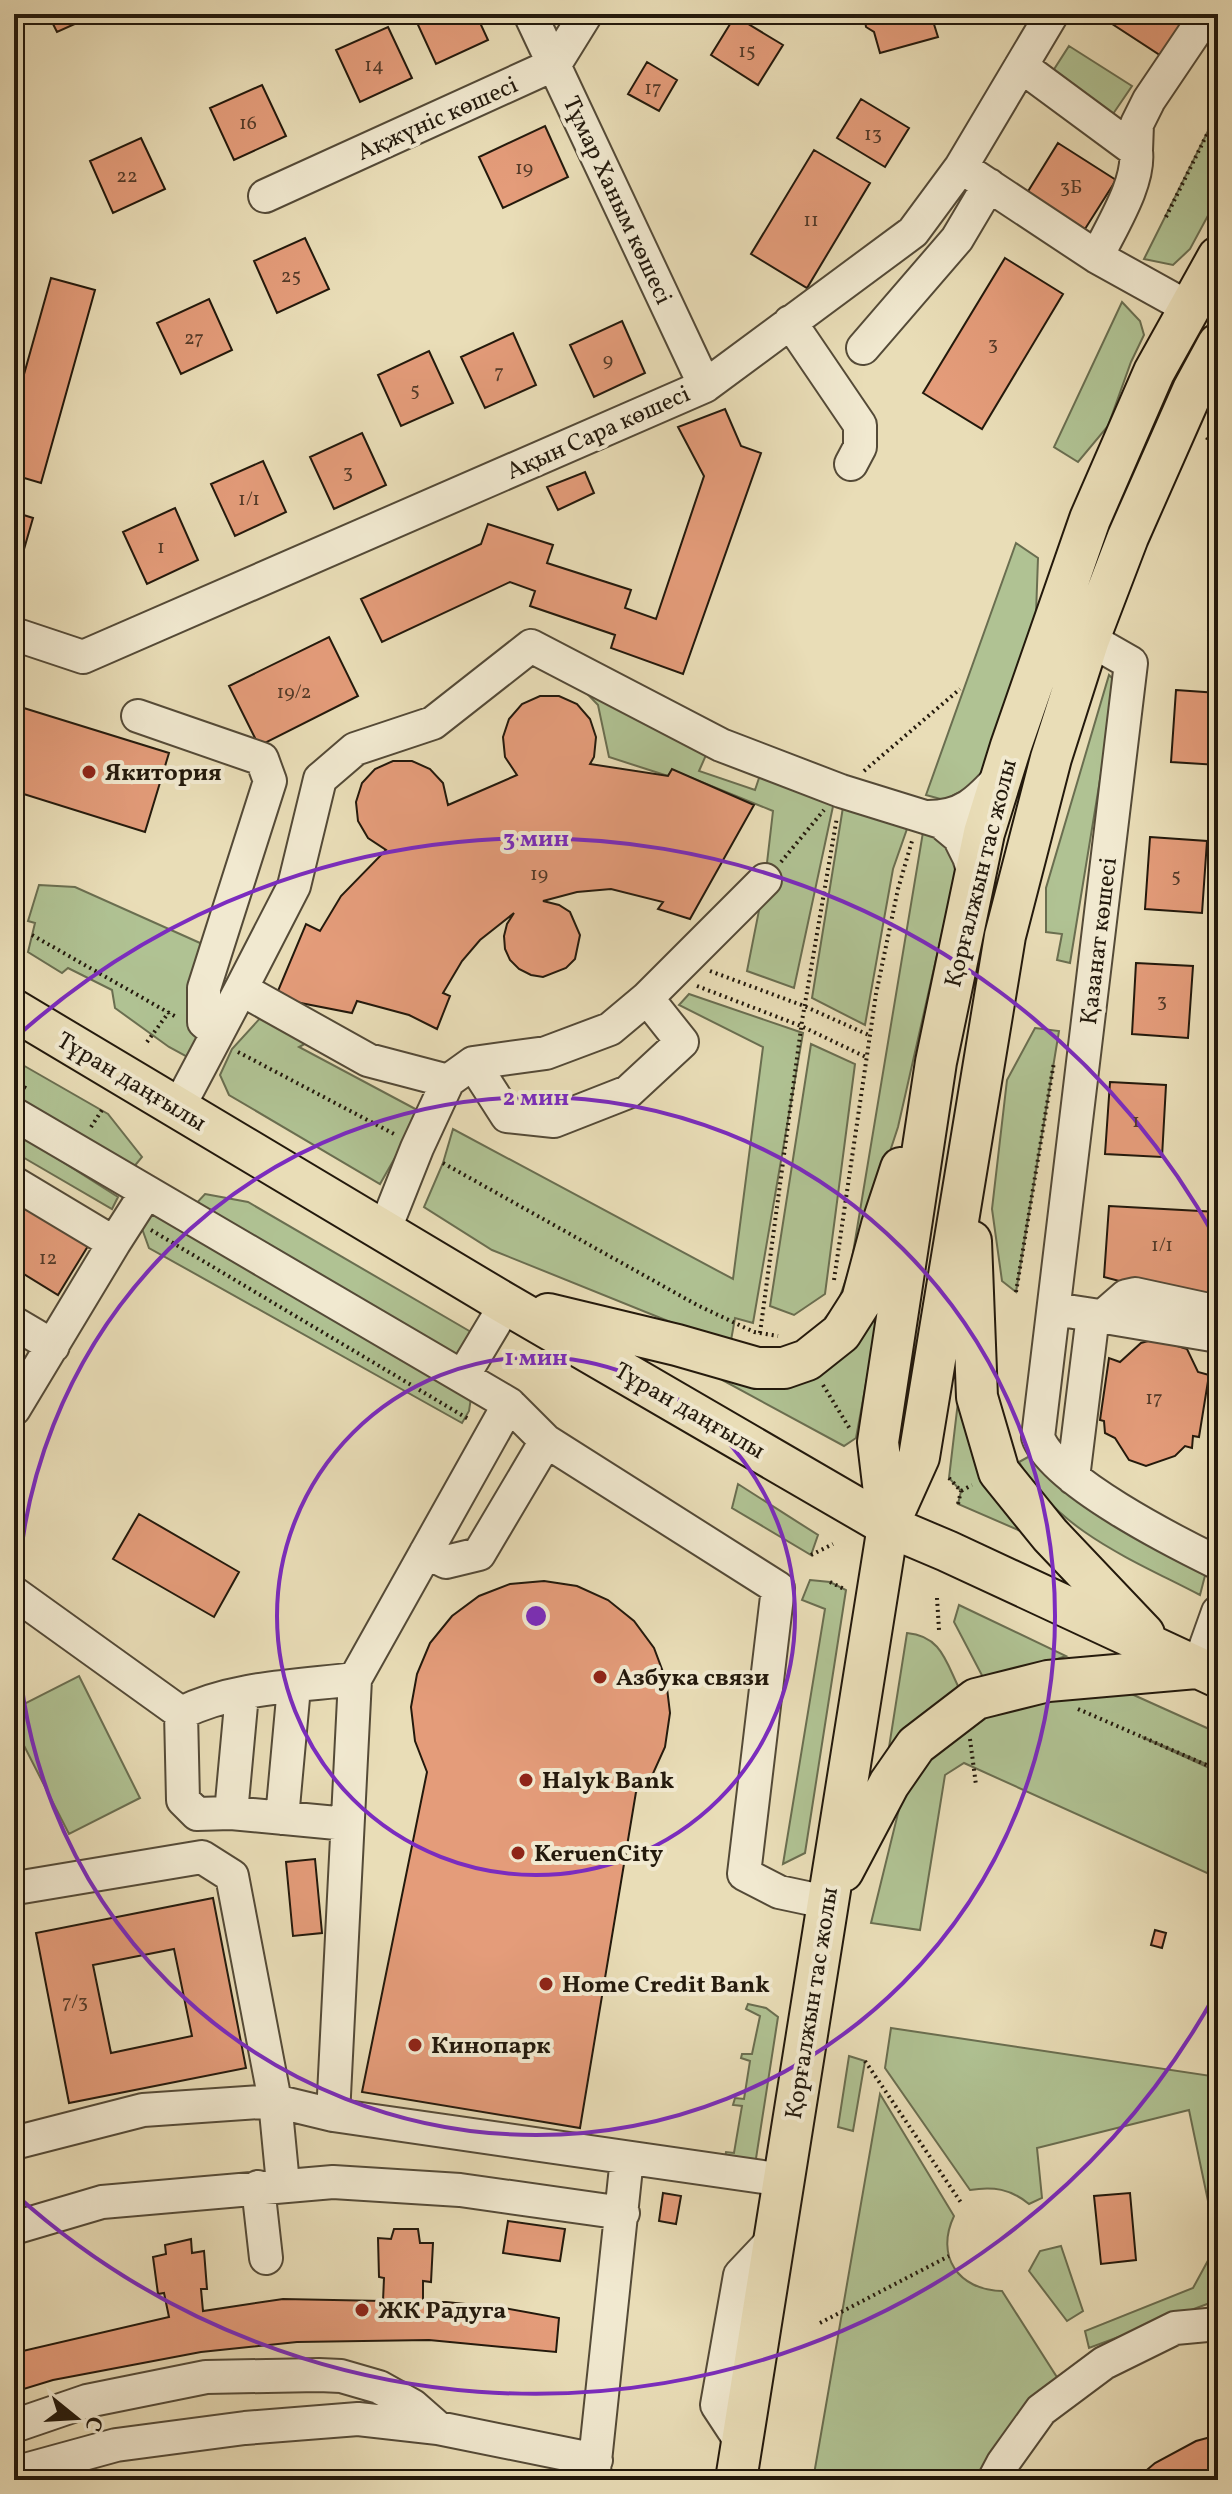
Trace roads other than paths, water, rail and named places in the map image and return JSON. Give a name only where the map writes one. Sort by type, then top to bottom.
[{"type":"main road","name":"Қорғалжын тас жолы","points":[[888,1526],[878,1442],[936,1062],[984,833],[1090,519],[1154,372],[1203,315],[1218,257]]},
{"type":"main road","name":"Қорғалжын тас жолы","points":[[739,2462],[888,1526],[919,1457],[1005,936],[1051,758],[1089,639],[1155,472],[1218,344]]},
{"type":"main road","name":"Тұран даңғылы","points":[[14,1010],[506,1304],[888,1526],[1208,1673]]},
{"type":"main road","points":[[506,1304],[677,1345],[757,1368],[784,1368],[807,1360],[841,1333],[862,1300],[882,1225],[936,1062]]},
{"type":"main road","points":[[968,1157],[977,1397],[999,1472],[1050,1535],[1161,1651]]},
{"type":"main road","points":[[826,1902],[889,1784],[916,1745],[976,1699],[1048,1681],[1208,1673]]},
{"type":"street","name":"Тұмар Ханым көшесі","points":[[530,14],[705,386]]},
{"type":"street","points":[[555,64],[586,14]]},
{"type":"street","name":"Ақын Сара көшесі","points":[[14,634],[83,657],[705,386],[913,232],[961,167],[1052,14]]},
{"type":"street","points":[[1097,257],[1138,165],[1137,124],[1149,100],[1207,14]]},
{"type":"street","name":"Ақжүніс көшесі","points":[[265,196],[555,64]]},
{"type":"street","points":[[1021,66],[1136,151]]},
{"type":"street","points":[[961,167],[1097,257],[1203,315]]},
{"type":"street","points":[[863,348],[957,239],[989,185]]},
{"type":"street","points":[[790,322],[860,425],[860,447],[851,464]]},
{"type":"street","name":"Қазанат көшесі","points":[[1054,1309],[1131,663],[1089,639]]},
{"type":"street","points":[[178,1108],[224,1041],[241,989],[294,886],[320,779],[355,749],[433,723],[531,646],[721,745],[841,791],[941,822],[959,837],[975,877]]},
{"type":"street","points":[[138,716],[262,759],[270,781],[204,988],[204,1022],[224,1041]]},
{"type":"street","points":[[922,816],[945,818],[966,809],[1002,774]]},
{"type":"street","points":[[241,989],[368,1060],[461,1072],[546,1053],[610,1029],[647,998],[765,880]]},
{"type":"street","points":[[461,1072],[507,1116],[554,1121],[628,1092],[682,1042],[647,998]]},
{"type":"street","points":[[384,1231],[417,1148],[461,1072]]},
{"type":"street","points":[[14,1114],[130,1218]]},
{"type":"street","points":[[14,1183],[130,1218],[463,1376],[509,1404],[546,1441],[778,1588],[744,1874],[779,1892],[826,1902]]},
{"type":"street","points":[[14,1409],[130,1218]]},
{"type":"street","points":[[1073,1478],[1098,1315],[1126,1296],[1135,1294],[1218,1312]]},
{"type":"street","points":[[463,1376],[506,1304]]},
{"type":"street","points":[[1218,1336],[1054,1309],[1038,1437],[1044,1448],[1073,1478],[1164,1537],[1218,1563]]},
{"type":"street","points":[[14,1323],[53,1346]]},
{"type":"street","points":[[333,2115],[355,1679],[509,1404]]},
{"type":"street","points":[[426,1552],[446,1562],[479,1554],[546,1441]]},
{"type":"street","points":[[14,1593],[181,1713]]},
{"type":"street","points":[[1208,1673],[1218,1612]]},
{"type":"street","points":[[181,1713],[202,1702],[242,1694],[355,1679]]},
{"type":"street","points":[[282,1818],[294,1687]]},
{"type":"street","points":[[231,1813],[242,1694]]},
{"type":"street","points":[[181,1713],[183,1800],[197,1814],[231,1813],[347,1824]]},
{"type":"street","points":[[22,1887],[202,1857],[232,1876],[275,2101],[266,2258]]},
{"type":"street","points":[[16,2136],[143,2110],[275,2101],[333,2115],[784,2180]]},
{"type":"street","points":[[14,2473],[116,2445],[245,2428],[358,2419],[438,2428],[594,2470],[627,2158]]},
{"type":"street","points":[[14,2228],[102,2202],[333,2182],[460,2190],[623,2213]]},
{"type":"street","points":[[994,2480],[1041,2410],[1104,2363],[1175,2328],[1218,2324]]},
{"type":"street","points":[[14,2426],[87,2401],[206,2377],[319,2375],[341,2376],[379,2387],[413,2406],[438,2428]]},
{"type":"place","name":"Якитория","points":[[89,772]]},
{"type":"place","name":"Азбука связи","points":[[600,1677]]},
{"type":"place","name":"Halyk Bank","points":[[526,1780]]},
{"type":"place","name":"KeruenCity","points":[[518,1853]]},
{"type":"place","name":"Home Credit Bank","points":[[546,1984]]},
{"type":"place","name":"Кинопарк","points":[[415,2045]]},
{"type":"place","name":"ЖК Радуга","points":[[362,2310]]}]
